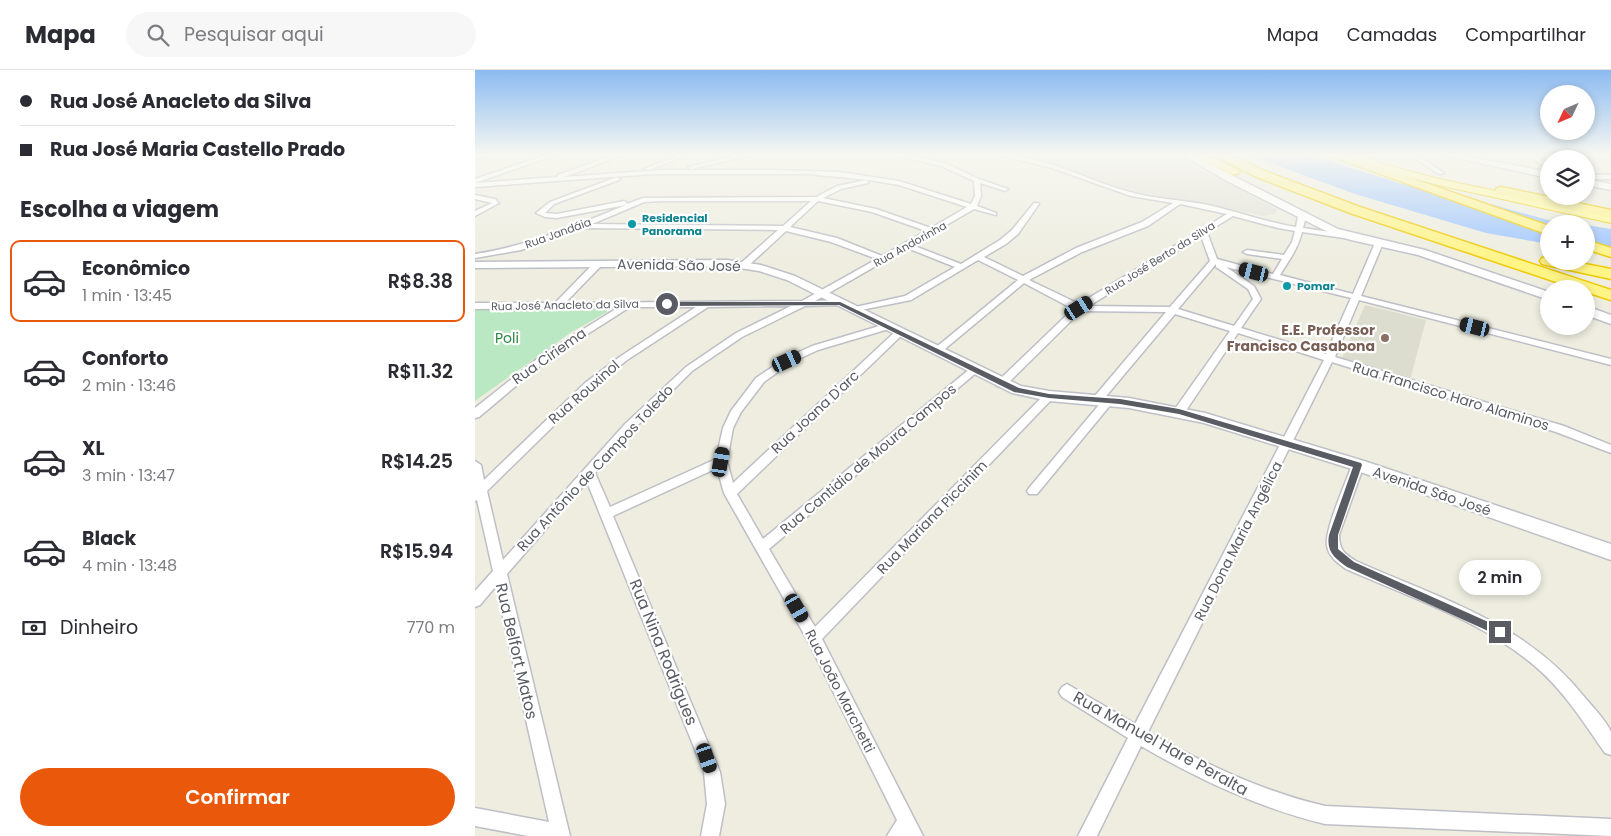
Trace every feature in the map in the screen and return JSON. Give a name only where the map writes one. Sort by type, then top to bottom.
[{"type":"highway","points":[[1281,191],[1337,215],[1540,284]]},
{"type":"highway","points":[[1305,191],[1550,280]]},
{"type":"highway","points":[[1435,191],[1540,228]]},
{"type":"highway","points":[[1476,191],[1611,219]]},
{"type":"highway","points":[[1501,191],[1611,214]]},
{"type":"highway","points":[[1323,198],[1517,254],[1611,274]]},
{"type":"highway","points":[[1595,247],[1611,253]]},
{"type":"highway","points":[[1595,294],[1611,295]]},
{"type":"highway","points":[[1595,299],[1611,309]]},
{"type":"main road","points":[[1254,191],[1323,229],[1433,255],[1540,293]]},
{"type":"main road","name":"Avenida São José","points":[[475,264],[698,262],[744,265],[791,278],[1001,384],[1026,393],[1103,400],[1179,412],[1358,465],[1611,552]]},
{"type":"main road","points":[[1595,309],[1611,309]]},
{"type":"main road","points":[[1595,313],[1611,320]]},
{"type":"street","points":[[585,191],[552,203],[541,214],[557,216],[643,200]]},
{"type":"street","points":[[744,265],[817,199],[833,191]]},
{"type":"street","points":[[925,191],[994,214]]},
{"type":"street","points":[[973,207],[979,196],[978,191]]},
{"type":"street","points":[[1119,191],[1179,202],[1300,230],[1323,229]]},
{"type":"street","points":[[475,197],[493,200],[496,203],[475,214]]},
{"type":"street","name":"Rua Jandáia","points":[[475,256],[513,249],[643,200],[817,199],[874,210],[933,231]]},
{"type":"street","points":[[937,351],[1024,280],[1079,250],[1145,224],[1179,202]]},
{"type":"street","points":[[855,310],[908,298],[961,267],[1010,237],[1036,204]]},
{"type":"street","name":"Rua Andorinha","points":[[822,294],[973,207]]},
{"type":"street","name":"Rua José Berto da Silva","points":[[1001,384],[1079,308],[1232,214]]},
{"type":"street","points":[[1275,277],[1288,258],[1300,230],[1302,216]]},
{"type":"street","points":[[578,226],[587,228],[757,226],[785,228],[826,237],[883,259]]},
{"type":"street","points":[[1203,231],[1214,261],[1229,268],[1275,277],[1611,362]]},
{"type":"street","name":"Rua Dona Maria Angélica","points":[[1087,836],[1329,360],[1357,298],[1379,242]]},
{"type":"street","points":[[907,246],[961,267]]},
{"type":"street","points":[[1247,252],[1288,258]]},
{"type":"street","name":"Rua Francisco Haro Alaminos","points":[[978,257],[1079,308],[1172,310],[1329,360],[1553,427],[1611,449]]},
{"type":"street","points":[[1033,491],[1172,310],[1214,261]]},
{"type":"street","points":[[558,305],[598,264]]},
{"type":"street","points":[[1179,412],[1251,311],[1257,296],[1229,268]]},
{"type":"street","name":"Rua Antônio de Campos Toledo","points":[[475,601],[635,421],[695,365],[739,335],[822,294]]},
{"type":"street","name":"Rua Rouxinol","points":[[478,493],[589,385],[623,358],[706,304]]},
{"type":"street","name":"Rua Antônio de Campos Toledo","points":[[804,304],[840,304]]},
{"type":"street","name":"Rua José Anacleto da Silva","points":[[475,306],[804,304]]},
{"type":"street","name":"Rua Ciriema","points":[[475,414],[545,357],[628,305]]},
{"type":"street","name":"Rua João Marchetti","points":[[895,329],[815,348],[787,361],[760,380],[736,411],[728,428],[721,462],[730,493],[815,638],[905,831]]},
{"type":"street","name":"Rua Joana D'arc","points":[[730,493],[895,329]]},
{"type":"street","name":"Rua Cantidio de Moura Campos","points":[[762,547],[974,370]]},
{"type":"street","name":"Rua Mariana Piccinim","points":[[815,638],[1049,396]]},
{"type":"street","points":[[607,514],[721,462]]},
{"type":"street","points":[[1358,465],[1333,535],[1332,544],[1338,555],[1359,568],[1484,624],[1517,643],[1559,679],[1611,747]]},
{"type":"street","name":"Rua Belfort Matos","points":[[475,466],[478,493],[561,834]]},
{"type":"street","name":"Rua Nina Rodrigues","points":[[589,472],[712,772],[717,800],[716,816],[710,836]]},
{"type":"street","name":"Rua Manuel Hare Peralta","points":[[1067,692],[1139,736],[1237,787],[1299,810],[1325,815],[1611,828]]},
{"type":"street","points":[[475,817],[561,834]]},
{"type":"shaded area","points":[[1133,191],[1242,191],[1278,210],[1274,214],[1263,216]]},
{"type":"shaded area","name":"E.E. Professor Francisco Casabona","points":[[1365,305],[1426,320],[1410,380],[1342,358]]},
{"type":"green space","name":"Poli","points":[[533,306],[604,309],[607,312],[570,333],[475,401],[475,308]]},
{"type":"water","points":[[1346,191],[1432,191],[1540,218],[1540,242],[1486,233]]},
{"type":"water","points":[[1595,226],[1611,229],[1611,253],[1595,251]]},
{"type":"place","name":"Residencial Panorama","points":[[632,224]]},
{"type":"place","name":"Pomar","points":[[1287,286]]},
{"type":"place","name":"E.E. Professor Francisco Casabona","points":[[1385,338]]},
{"type":"route","points":[[667,304],[840,304],[915,339],[1001,384],[1026,393],[1153,406],[1219,422],[1358,465],[1333,535],[1332,544],[1334,551],[1351,565],[1500,632]]}]
